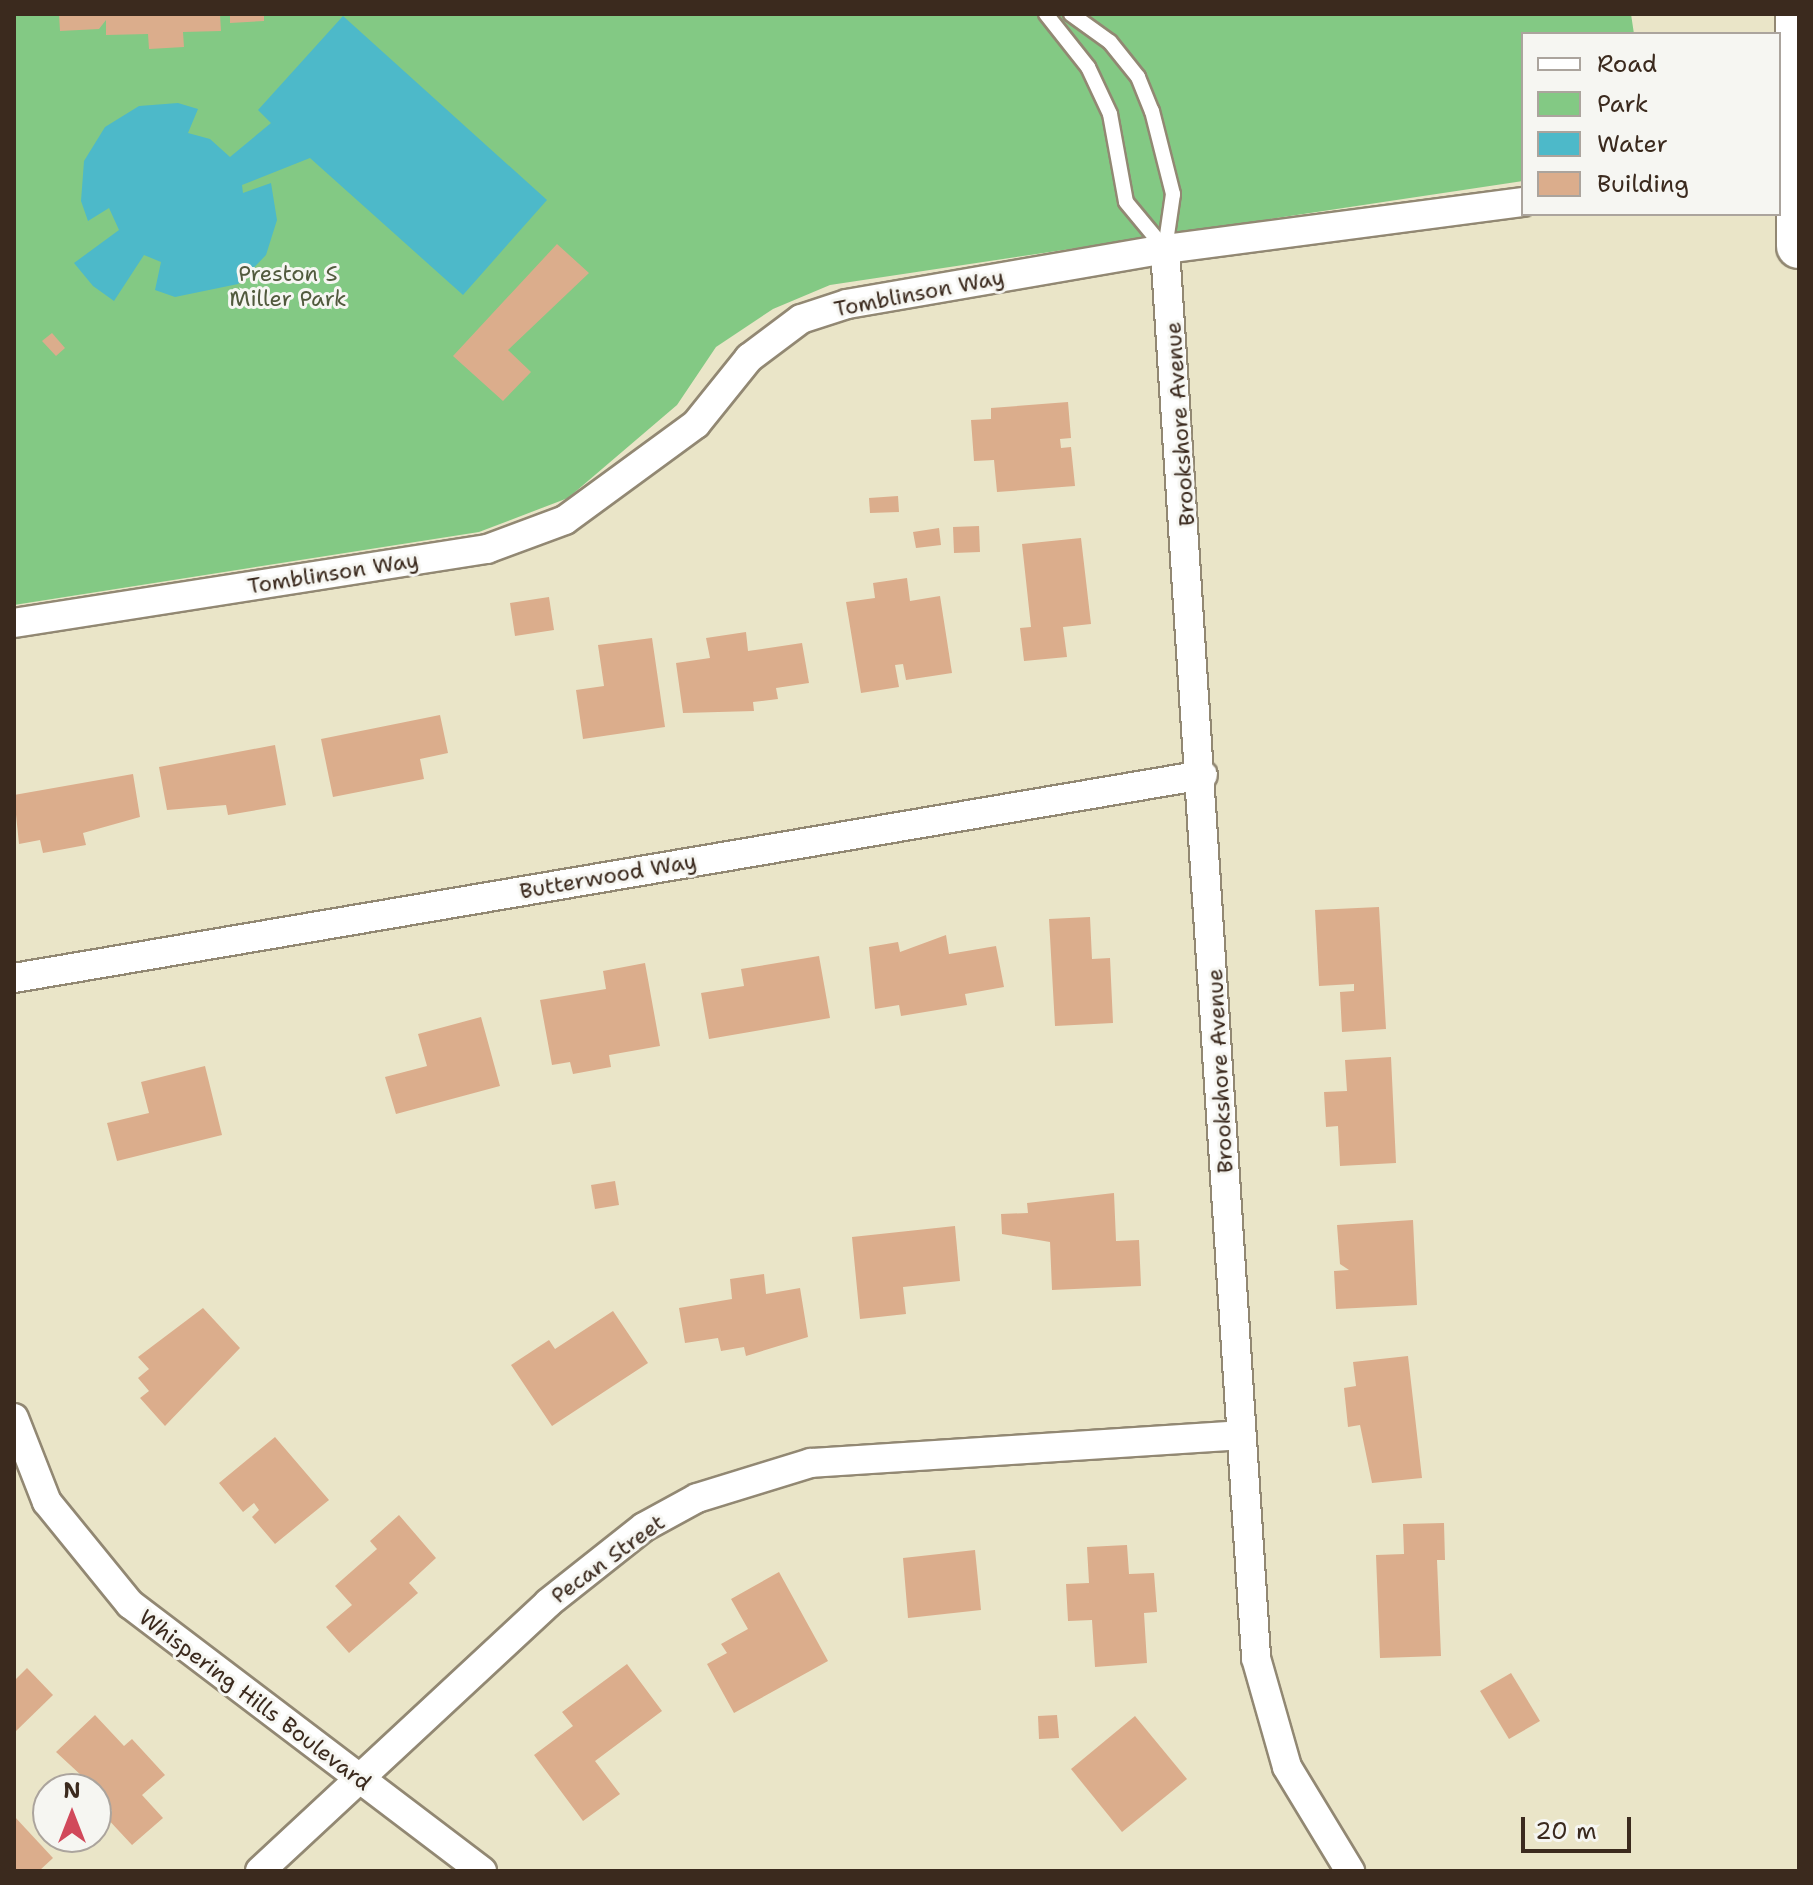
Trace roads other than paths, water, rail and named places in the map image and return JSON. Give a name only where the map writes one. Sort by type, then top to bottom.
[{"type":"main road","points":[[1798,14],[1787,183],[1799,246]]},
{"type":"street","name":"Tomblinson Way","points":[[14,623],[487,549],[565,520],[621,485],[696,424],[749,358],[801,319],[847,304],[1165,249],[1521,202]]},
{"type":"street","name":"Brookshore Avenue","points":[[1165,249],[1203,775],[1251,1600],[1267,1714],[1287,1767],[1350,1871]]},
{"type":"street","name":"Butterwood Way","points":[[14,978],[1203,775]]},
{"type":"street","name":"Whispering Hills Boulevard","points":[[14,1418],[47,1502],[84,1556],[182,1647],[482,1871]]},
{"type":"street","name":"Pecan Street","points":[[260,1871],[594,1563],[684,1505],[753,1475],[870,1457],[1241,1435]]},
{"type":"lane","points":[[1046,14],[1088,67],[1110,114],[1126,202],[1165,249]]},
{"type":"lane","points":[[1071,14],[1110,42],[1138,77],[1152,111],[1173,194],[1165,249]]},
{"type":"water","points":[[343,16],[547,200],[463,295],[310,158],[242,185],[243,193],[271,183],[277,220],[266,255],[238,284],[175,297],[155,290],[161,262],[144,255],[114,301],[93,286],[74,263],[119,230],[109,208],[88,221],[81,201],[84,161],[105,127],[139,106],[178,103],[198,109],[188,133],[210,139],[230,157],[271,123],[258,110]]},
{"type":"park label","name":"Preston S Miller Park","points":[[288,286]]}]
